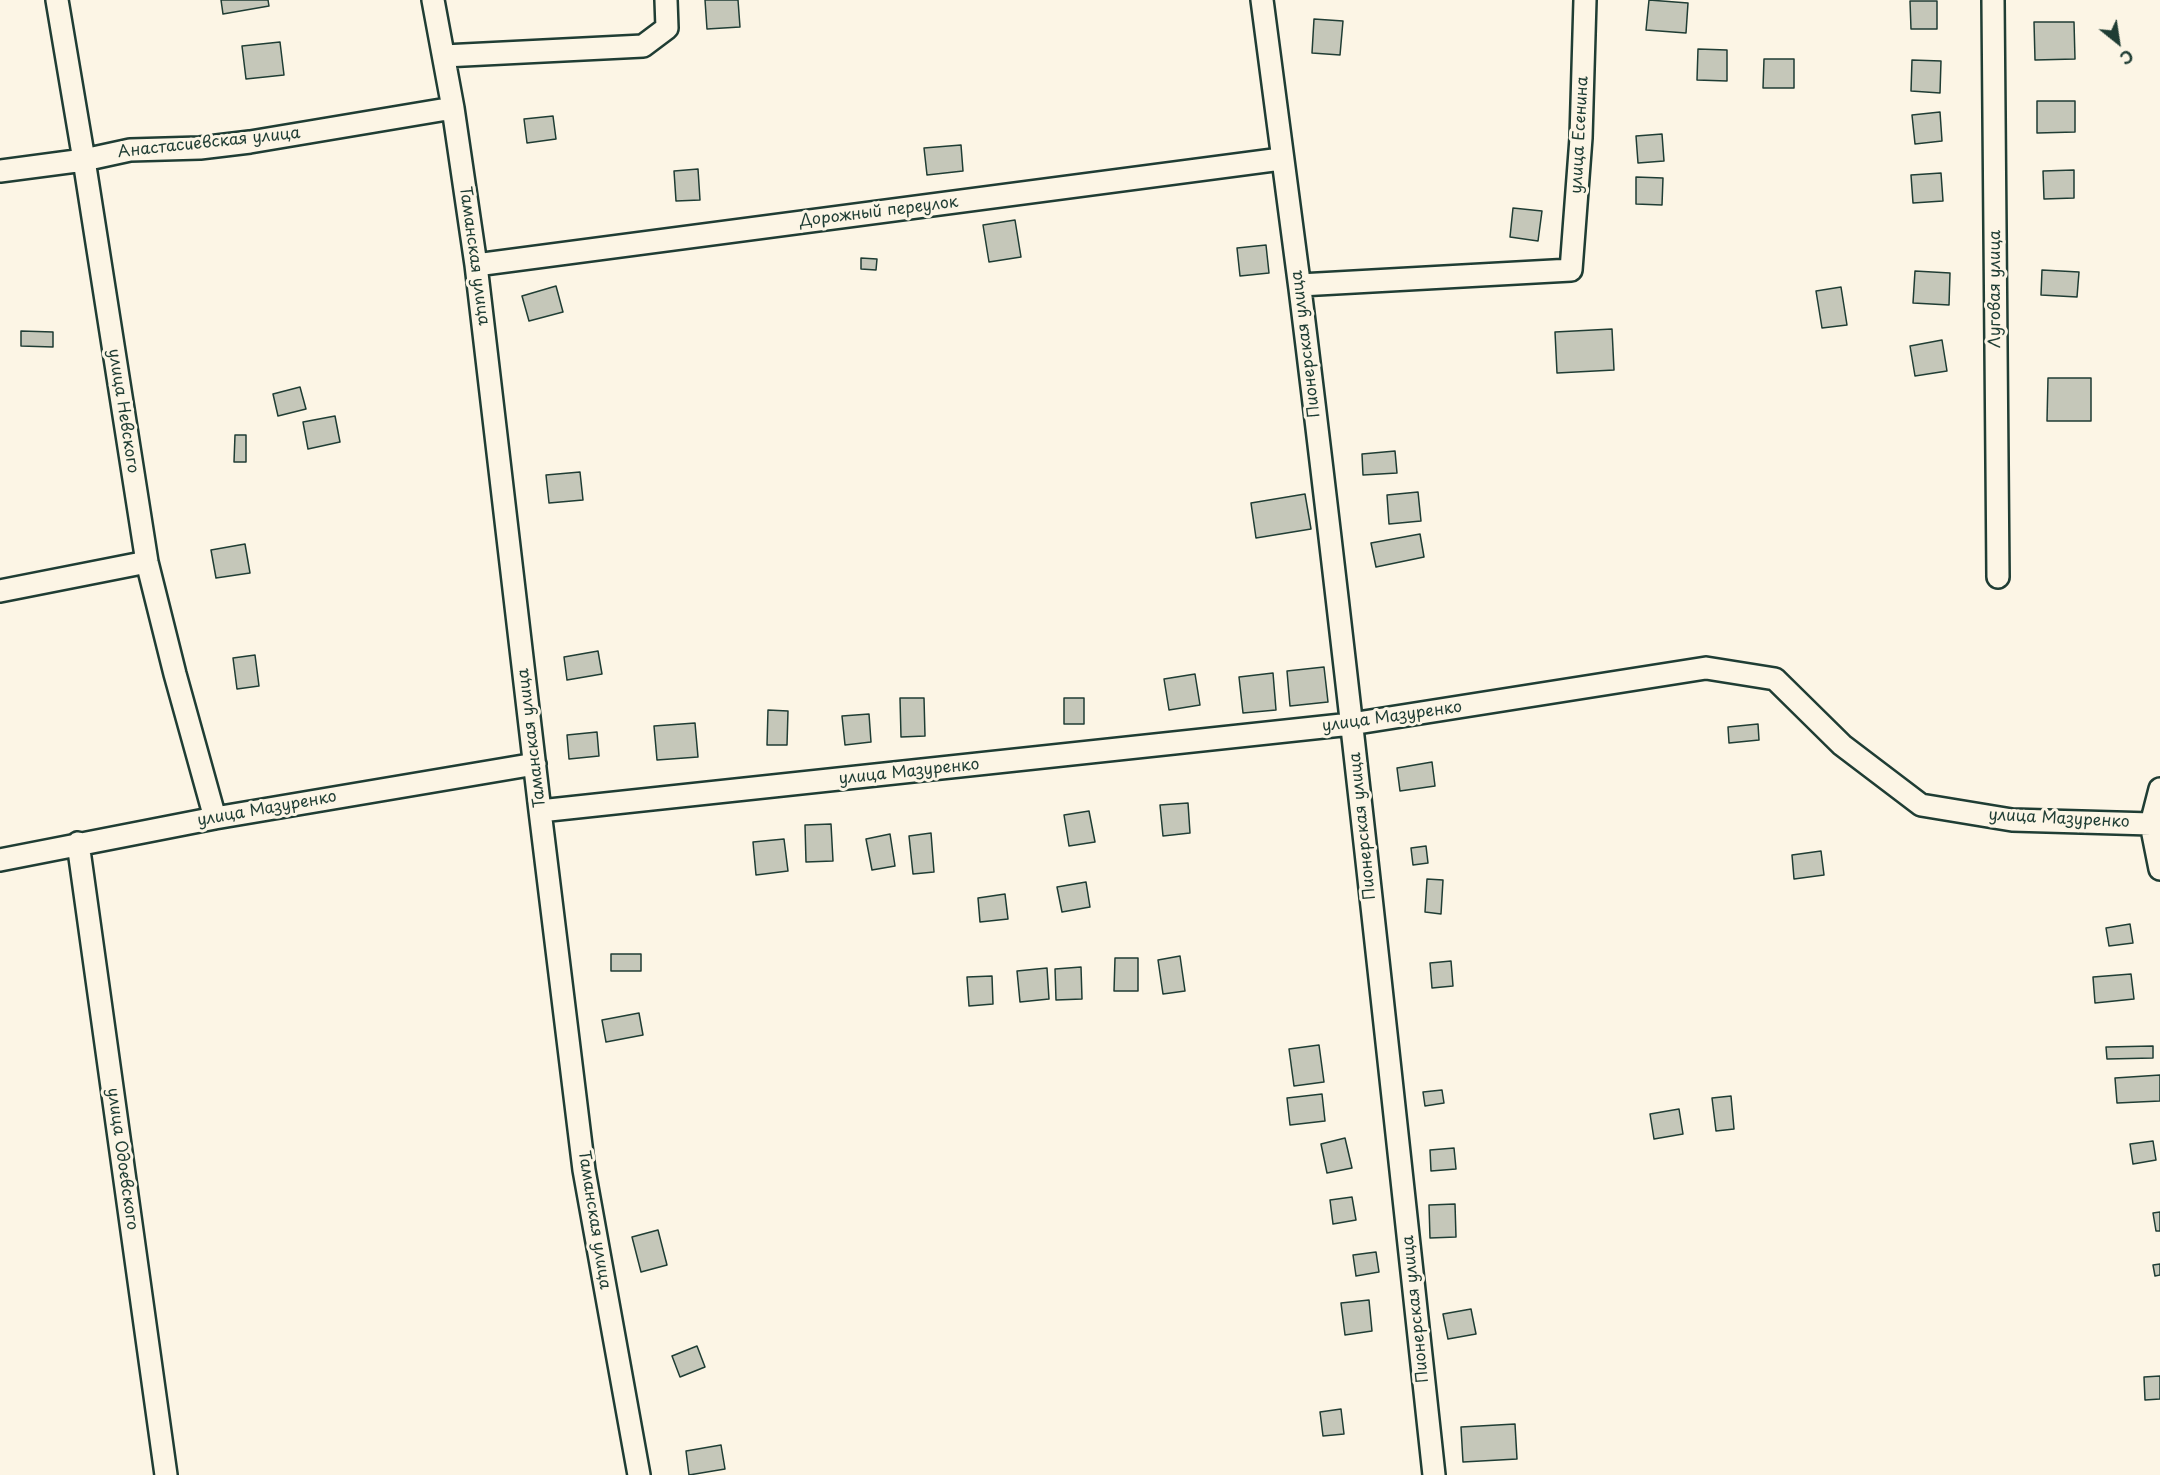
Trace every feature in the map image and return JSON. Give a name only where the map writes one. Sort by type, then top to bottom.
[{"type":"street","name":"улица Невского","points":[[57,0],[147,562],[175,674],[216,818]]},
{"type":"street","name":"Таманская улица","points":[[433,0],[453,108],[476,265],[584,1170],[639,1475]]},
{"type":"street","points":[[444,56],[643,46],[667,28],[666,0]]},
{"type":"street","name":"Пионерская улица","points":[[1262,0],[1281,159],[1300,285],[1434,1475]]},
{"type":"street","name":"улица Есенина","points":[[1300,285],[1571,270],[1581,138],[1585,0]]},
{"type":"street","name":"Луговая улица","points":[[1993,0],[1998,577]]},
{"type":"street","name":"Анастасиевская улица","points":[[0,171],[84,160],[130,150],[200,148],[249,142],[453,108]]},
{"type":"street","name":"Дорожный переулок","points":[[476,265],[1281,159]]},
{"type":"street","points":[[0,591],[147,562]]},
{"type":"street","name":"улица Мазуренко","points":[[540,812],[1351,724],[1706,668],[1775,679],[1842,746],[1922,805],[2012,820],[2151,824],[2160,868]]},
{"type":"street","name":"улица Мазуренко","points":[[0,860],[216,818],[535,764]]},
{"type":"street","points":[[2151,824],[2160,789]]},
{"type":"street","name":"улица Одоевского","points":[[78,843],[166,1475]]},
{"type":"building","points":[[221,0],[268,0],[269,6],[223,14]]},
{"type":"building","points":[[705,0],[738,0],[740,27],[707,29]]},
{"type":"building","points":[[1649,0],[1688,3],[1686,33],[1646,30]]},
{"type":"building","points":[[1910,1],[1937,1],[1937,29],[1911,29]]},
{"type":"building","points":[[1314,19],[1343,21],[1340,55],[1312,53]]},
{"type":"building","points":[[2034,22],[2074,22],[2075,59],[2035,60]]},
{"type":"building","points":[[280,42],[284,75],[246,79],[242,46]]},
{"type":"building","points":[[1698,49],[1727,50],[1727,81],[1697,80]]},
{"type":"building","points":[[1764,59],[1794,59],[1794,88],[1763,88]]},
{"type":"building","points":[[1912,60],[1941,61],[1940,93],[1911,91]]},
{"type":"building","points":[[2037,101],[2075,101],[2075,132],[2037,133]]},
{"type":"building","points":[[1940,112],[1942,141],[1915,144],[1912,115]]},
{"type":"building","points":[[553,116],[556,139],[527,143],[524,119]]},
{"type":"building","points":[[1662,134],[1664,161],[1638,163],[1636,136]]},
{"type":"building","points":[[961,145],[963,171],[927,175],[924,148]]},
{"type":"building","points":[[698,169],[700,200],[676,201],[674,171]]},
{"type":"building","points":[[2074,170],[2074,198],[2044,199],[2043,171]]},
{"type":"building","points":[[1941,173],[1943,201],[1913,203],[1911,175]]},
{"type":"building","points":[[1636,177],[1663,178],[1662,205],[1636,204]]},
{"type":"building","points":[[1513,208],[1542,211],[1538,241],[1510,237]]},
{"type":"building","points":[[1015,220],[1021,257],[989,262],[983,225]]},
{"type":"building","points":[[1266,245],[1269,273],[1240,276],[1237,248]]},
{"type":"building","points":[[861,258],[877,259],[876,270],[861,269]]},
{"type":"building","points":[[2042,270],[2079,272],[2077,297],[2041,295]]},
{"type":"building","points":[[1915,271],[1950,273],[1949,305],[1913,303]]},
{"type":"building","points":[[556,286],[563,312],[529,321],[522,296]]},
{"type":"building","points":[[1841,287],[1847,325],[1822,328],[1816,291]]},
{"type":"building","points":[[1612,329],[1614,370],[1557,373],[1555,332]]},
{"type":"building","points":[[21,331],[53,332],[53,347],[21,346]]},
{"type":"building","points":[[1942,340],[1947,371],[1915,376],[1910,346]]},
{"type":"building","points":[[2048,378],[2091,378],[2091,421],[2047,421]]},
{"type":"building","points":[[300,387],[306,409],[278,416],[273,394]]},
{"type":"building","points":[[335,416],[340,442],[308,449],[303,422]]},
{"type":"building","points":[[235,435],[246,435],[246,462],[234,462]]},
{"type":"building","points":[[1395,451],[1397,473],[1363,475],[1362,454]]},
{"type":"building","points":[[580,472],[583,500],[549,503],[546,475]]},
{"type":"building","points":[[1418,492],[1421,521],[1389,524],[1387,495]]},
{"type":"building","points":[[1305,494],[1311,529],[1256,538],[1251,503]]},
{"type":"building","points":[[1420,534],[1424,557],[1376,567],[1371,543]]},
{"type":"building","points":[[245,544],[250,573],[216,578],[211,550]]},
{"type":"building","points":[[598,651],[602,674],[567,680],[564,657]]},
{"type":"building","points":[[255,655],[259,686],[237,689],[233,658]]},
{"type":"building","points":[[1324,667],[1328,702],[1290,706],[1287,671]]},
{"type":"building","points":[[1273,673],[1276,710],[1243,713],[1239,677]]},
{"type":"building","points":[[1195,674],[1200,705],[1169,710],[1164,679]]},
{"type":"building","points":[[900,698],[924,698],[925,736],[901,737]]},
{"type":"building","points":[[1064,698],[1084,698],[1084,724],[1064,724]]},
{"type":"building","points":[[768,710],[788,711],[787,745],[767,745]]},
{"type":"building","points":[[869,714],[871,742],[845,745],[842,716]]},
{"type":"building","points":[[695,723],[698,757],[657,760],[654,726]]},
{"type":"building","points":[[1758,724],[1759,740],[1729,743],[1728,727]]},
{"type":"building","points":[[597,732],[599,756],[569,759],[567,735]]},
{"type":"building","points":[[1432,762],[1435,786],[1400,791],[1397,768]]},
{"type":"building","points":[[1188,803],[1190,833],[1163,836],[1160,805]]},
{"type":"building","points":[[1089,811],[1095,842],[1069,846],[1064,815]]},
{"type":"building","points":[[831,824],[833,861],[806,862],[805,825]]},
{"type":"building","points":[[931,833],[934,872],[913,874],[909,836]]},
{"type":"building","points":[[890,834],[895,866],[872,870],[866,839]]},
{"type":"building","points":[[784,839],[788,871],[756,875],[753,842]]},
{"type":"building","points":[[1426,846],[1428,863],[1413,865],[1411,848]]},
{"type":"building","points":[[1821,851],[1824,875],[1794,879],[1792,855]]},
{"type":"building","points":[[1427,879],[1443,880],[1441,914],[1425,912]]},
{"type":"building","points":[[1086,882],[1090,907],[1062,912],[1057,887]]},
{"type":"building","points":[[1005,894],[1008,919],[980,922],[978,898]]},
{"type":"building","points":[[2130,924],[2133,943],[2109,946],[2106,928]]},
{"type":"building","points":[[611,954],[641,954],[641,971],[611,971]]},
{"type":"building","points":[[1180,956],[1185,991],[1163,994],[1158,960]]},
{"type":"building","points":[[1115,958],[1138,958],[1138,991],[1114,991]]},
{"type":"building","points":[[1451,961],[1453,986],[1432,988],[1430,963]]},
{"type":"building","points":[[1081,967],[1082,999],[1056,1000],[1055,969]]},
{"type":"building","points":[[1047,968],[1049,999],[1020,1002],[1017,971]]},
{"type":"building","points":[[2131,974],[2134,999],[2095,1003],[2093,977]]},
{"type":"building","points":[[992,976],[993,1004],[969,1006],[967,977]]},
{"type":"building","points":[[639,1013],[643,1035],[606,1042],[602,1020]]},
{"type":"building","points":[[1319,1045],[1324,1082],[1294,1086],[1289,1049]]},
{"type":"building","points":[[2153,1046],[2153,1058],[2107,1059],[2106,1047]]},
{"type":"building","points":[[2160,1075],[2160,1101],[2117,1103],[2115,1078]]},
{"type":"building","points":[[1442,1090],[1444,1103],[1425,1106],[1423,1092]]},
{"type":"building","points":[[1322,1094],[1325,1121],[1290,1125],[1287,1098]]},
{"type":"building","points":[[1731,1096],[1734,1129],[1716,1131],[1712,1098]]},
{"type":"building","points":[[1679,1109],[1683,1134],[1654,1139],[1650,1114]]},
{"type":"building","points":[[1345,1138],[1352,1168],[1327,1173],[1321,1144]]},
{"type":"building","points":[[2153,1141],[2156,1160],[2133,1164],[2130,1144]]},
{"type":"building","points":[[1454,1148],[1456,1169],[1431,1171],[1430,1150]]},
{"type":"building","points":[[1352,1197],[1356,1220],[1333,1224],[1330,1200]]},
{"type":"building","points":[[1455,1204],[1456,1237],[1430,1238],[1429,1205]]},
{"type":"building","points":[[2160,1212],[2160,1231],[2156,1231],[2153,1213]]},
{"type":"building","points":[[658,1230],[667,1265],[641,1272],[632,1237]]},
{"type":"building","points":[[1376,1252],[1379,1272],[1356,1276],[1353,1255]]},
{"type":"building","points":[[2160,1264],[2160,1275],[2155,1276],[2153,1265]]},
{"type":"building","points":[[1369,1300],[1372,1331],[1345,1335],[1341,1303]]},
{"type":"building","points":[[1471,1309],[1476,1334],[1448,1339],[1443,1314]]},
{"type":"building","points":[[697,1346],[705,1367],[680,1377],[672,1356]]},
{"type":"building","points":[[2160,1376],[2160,1399],[2145,1400],[2144,1377]]},
{"type":"building","points":[[1341,1409],[1344,1434],[1323,1436],[1320,1412]]},
{"type":"building","points":[[1515,1424],[1517,1459],[1463,1462],[1461,1427]]},
{"type":"building","points":[[721,1445],[725,1469],[689,1475],[686,1451]]}]
